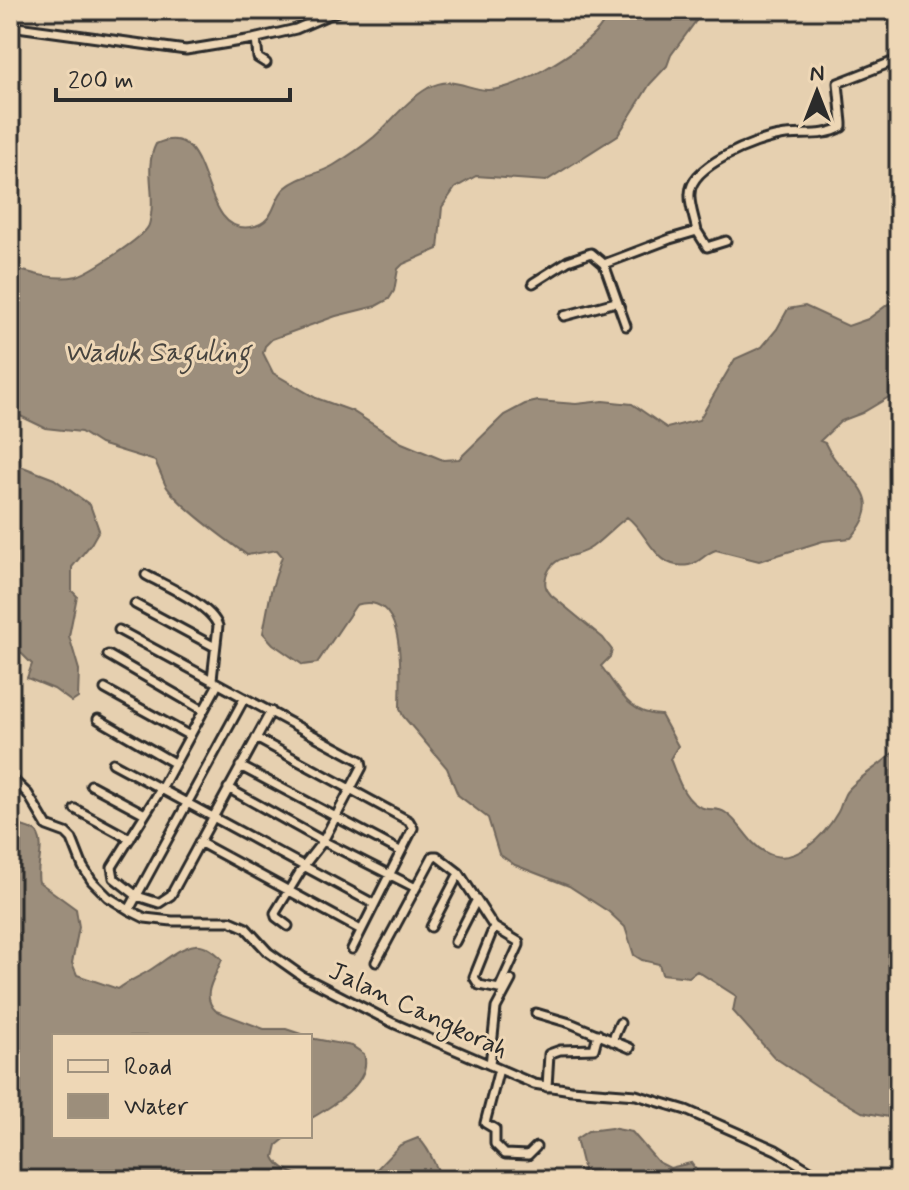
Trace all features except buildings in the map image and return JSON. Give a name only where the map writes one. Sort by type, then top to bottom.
[{"type":"street","points":[[10,26],[186,50],[296,29],[340,10]]},
{"type":"street","points":[[726,241],[706,247],[697,231],[689,192],[700,172],[754,143],[777,136],[815,135],[838,130],[842,123],[838,83],[897,60],[899,38]]},
{"type":"street","points":[[256,39],[258,58],[266,63]]},
{"type":"street","points":[[604,264],[697,231]]},
{"type":"street","points":[[533,283],[587,253],[604,264],[626,326]]},
{"type":"street","points":[[564,316],[616,302]]},
{"type":"street","points":[[146,575],[200,606],[215,619],[218,626],[215,681],[161,789],[112,867],[114,878],[137,896],[159,903],[171,895],[271,711]]},
{"type":"street","points":[[135,604],[215,647]]},
{"type":"street","points":[[119,630],[361,761],[362,767],[323,841],[275,913],[288,926]]},
{"type":"street","points":[[108,655],[203,710]]},
{"type":"street","points":[[105,689],[190,736]]},
{"type":"street","points":[[129,910],[244,699]]},
{"type":"street","points":[[98,719],[174,763]]},
{"type":"street","points":[[256,738],[409,821],[413,828],[352,949]]},
{"type":"street","points":[[113,763],[374,904]]},
{"type":"street","points":[[240,766],[400,851]]},
{"type":"street","name":"Jalan Cangkorah","points":[[10,777],[28,794],[47,826],[66,833],[92,881],[108,897],[145,918],[172,921],[216,919],[238,924],[246,928],[268,952],[302,976],[371,1013],[499,1069],[547,1087],[629,1094],[665,1103],[776,1150],[825,1180]]},
{"type":"street","points":[[91,785],[145,814]]},
{"type":"street","points":[[228,788],[416,888]]},
{"type":"street","points":[[75,809],[130,839]]},
{"type":"street","points":[[199,842],[361,930]]},
{"type":"street","points":[[376,962],[433,856],[459,873],[494,927],[519,942],[496,990],[479,985],[474,977],[494,927]]},
{"type":"street","points":[[431,927],[459,873]]},
{"type":"street","points":[[455,942],[476,901]]},
{"type":"street","points":[[490,1065],[496,1008],[511,980]]},
{"type":"street","points":[[536,1013],[630,1048]]},
{"type":"street","points":[[612,1041],[620,1023]]},
{"type":"street","points":[[547,1087],[549,1054],[560,1050],[594,1049],[598,1034]]},
{"type":"street","points":[[499,1069],[485,1123],[495,1129],[495,1144],[507,1155],[528,1155],[536,1147]]},
{"type":"water","name":"Waduk Saguling","points":[[612,10],[704,10],[671,55],[667,66],[650,84],[618,135],[546,181],[476,176],[455,188],[442,207],[438,249],[398,269],[394,291],[389,299],[376,306],[336,316],[272,339],[263,353],[273,373],[316,398],[352,411],[402,443],[443,460],[459,459],[504,415],[538,401],[632,404],[667,428],[699,420],[735,359],[762,347],[788,309],[805,306],[848,326],[868,319],[899,296],[899,391],[862,413],[841,421],[820,441],[825,443],[865,497],[867,508],[863,522],[851,538],[823,541],[759,561],[716,550],[693,564],[677,565],[660,556],[627,517],[592,547],[559,560],[549,569],[545,582],[551,595],[603,638],[612,650],[601,666],[625,699],[640,711],[661,715],[678,746],[670,759],[690,800],[703,808],[726,813],[765,852],[787,856],[808,847],[832,821],[848,790],[899,746],[899,1119],[862,1112],[817,1086],[774,1057],[733,1011],[736,996],[697,971],[689,977],[662,974],[659,964],[634,955],[625,927],[609,912],[569,886],[515,865],[499,854],[488,818],[458,795],[447,768],[403,716],[400,709],[398,639],[385,610],[373,603],[356,605],[317,663],[303,665],[263,633],[282,556],[277,550],[247,555],[180,502],[165,484],[155,461],[100,444],[81,432],[45,428],[10,411],[10,267],[51,277],[77,276],[136,239],[150,223],[150,170],[156,144],[175,140],[189,146],[222,214],[234,225],[259,225],[269,216],[285,188],[354,152],[428,88],[452,83],[487,90],[514,84],[546,68],[589,39]]},
{"type":"water","points":[[10,462],[54,479],[90,505],[99,530],[72,567],[72,591],[77,596],[69,636],[79,670],[78,698],[72,702],[54,689],[27,678],[32,664],[10,642]]},
{"type":"water","points":[[10,803],[19,825],[36,832],[40,838],[39,882],[76,909],[79,927],[72,963],[77,975],[118,989],[183,949],[203,946],[222,959],[209,992],[211,1005],[216,1011],[264,1029],[286,1029],[301,1034],[52,1034],[52,1138],[286,1138],[277,1145],[274,1157],[278,1164],[301,1176],[337,1180],[10,1180]]},
{"type":"water","points":[[312,1038],[352,1046],[364,1054],[362,1075],[348,1093],[312,1118]]},
{"type":"water","points":[[611,1128],[632,1132],[658,1162],[670,1168],[691,1163],[703,1180],[581,1180],[583,1167],[576,1139],[588,1131]]},
{"type":"water","points":[[418,1138],[444,1180],[357,1180],[374,1172],[400,1145]]}]
